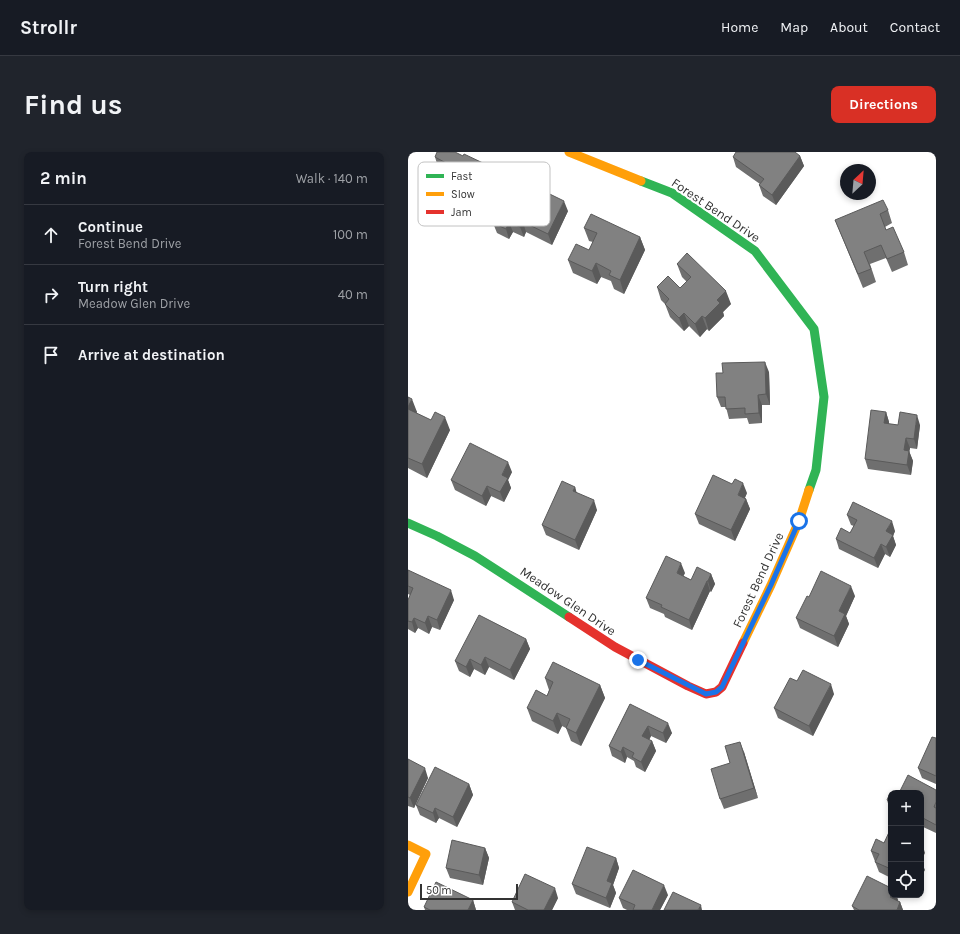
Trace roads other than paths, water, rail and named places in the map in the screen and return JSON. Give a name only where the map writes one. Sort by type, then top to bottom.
[{"type":"street","name":"Forest Bend Drive","points":[[569,152],[672,193],[755,251],[814,330],[824,397],[816,470],[799,521],[771,585],[722,687],[716,692]]},
{"type":"street","name":"Meadow Glen Drive","points":[[408,523],[475,556],[626,654],[706,694],[716,692]]},
{"type":"street","points":[[408,845],[426,854],[408,892]]}]
